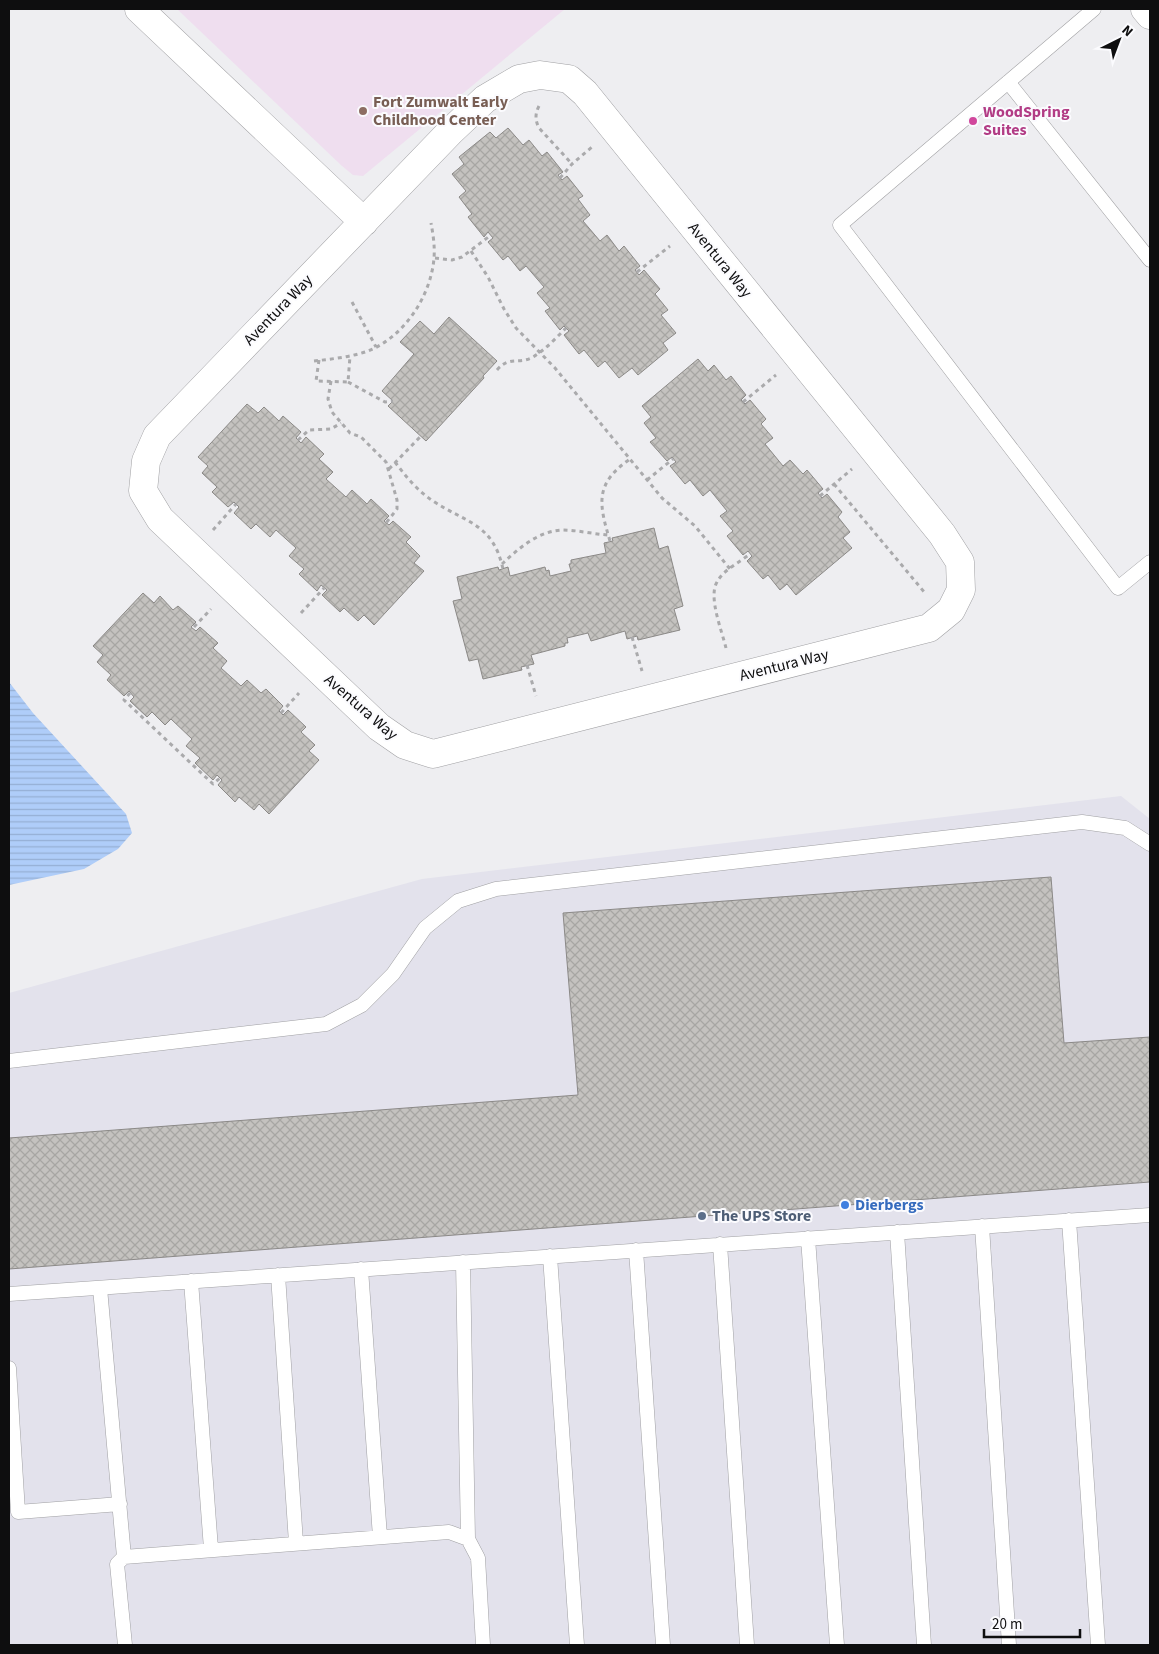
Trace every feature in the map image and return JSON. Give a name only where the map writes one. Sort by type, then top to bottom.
[{"type":"street","points":[[139,9],[364,222]]},
{"type":"street","points":[[1145,9],[1150,15]]},
{"type":"street","name":"Aventura Way","points":[[540,75],[569,79],[584,93],[942,534],[960,562],[961,590],[951,610],[929,628],[432,754],[405,745],[379,727],[160,519],[143,491],[146,461],[157,436],[451,131],[486,99],[518,79],[540,75]]},
{"type":"lane","points":[[1094,9],[840,225],[1118,588],[1150,562]]},
{"type":"lane","points":[[1008,82],[1150,260]]},
{"type":"lane","points":[[9,1061],[326,1024],[362,1005],[393,974],[425,928],[458,901],[496,889],[1082,822],[1125,828],[1150,844]]},
{"type":"lane","points":[[9,1294],[1150,1214]]},
{"type":"lane","points":[[1070,1220],[1098,1645]]},
{"type":"lane","points":[[982,1226],[1009,1645]]},
{"type":"lane","points":[[897,1232],[924,1645]]},
{"type":"lane","points":[[808,1238],[837,1645]]},
{"type":"lane","points":[[720,1244],[747,1645]]},
{"type":"lane","points":[[636,1250],[663,1645]]},
{"type":"lane","points":[[550,1256],[577,1645]]},
{"type":"lane","points":[[463,1262],[468,1539],[478,1558],[484,1645]]},
{"type":"lane","points":[[361,1269],[380,1537]]},
{"type":"lane","points":[[278,1275],[296,1543]]},
{"type":"lane","points":[[191,1281],[212,1549]]},
{"type":"lane","points":[[100,1288],[124,1557]]},
{"type":"lane","points":[[9,1368],[18,1512],[120,1504]]},
{"type":"lane","points":[[125,1645],[117,1564],[124,1557],[449,1532],[468,1539]]},
{"type":"path","points":[[540,75],[544,95],[536,113],[536,122],[539,128],[572,164]]},
{"type":"path","points":[[560,178],[572,164],[614,130]]},
{"type":"path","points":[[393,401],[385,402],[348,382],[316,381],[317,360],[350,356],[376,346],[398,331],[419,304],[428,286],[434,258],[431,223]]},
{"type":"path","points":[[637,272],[693,227]]},
{"type":"path","points":[[434,258],[452,260],[462,257],[490,235]]},
{"type":"path","points":[[471,251],[488,277],[516,328],[555,368],[662,498],[695,526],[730,569]]},
{"type":"path","points":[[352,302],[376,346]]},
{"type":"path","points":[[497,370],[509,360],[531,358],[566,328]]},
{"type":"path","points":[[348,382],[350,356]]},
{"type":"path","points":[[744,402],[798,356]]},
{"type":"path","points":[[331,381],[328,399],[332,412],[350,433],[361,437],[386,462],[394,484],[397,509],[386,523]]},
{"type":"path","points":[[298,440],[309,430],[331,429],[341,423]]},
{"type":"path","points":[[388,469],[421,436]]},
{"type":"path","points":[[820,496],[875,451]]},
{"type":"path","points":[[610,541],[602,506],[603,490],[613,472],[630,459]]},
{"type":"path","points":[[647,480],[674,459]]},
{"type":"path","points":[[395,462],[419,491],[434,502],[470,521],[487,534],[502,567],[530,541],[544,534],[559,530],[608,535]]},
{"type":"path","points":[[834,484],[944,616]]},
{"type":"path","points":[[733,678],[713,592],[717,581],[750,554]]},
{"type":"path","points":[[130,693],[124,700],[179,752],[213,784],[220,778]]},
{"type":"shaded area","name":"Fort Zumwalt Early Childhood Center","points":[[177,9],[565,9],[363,176],[353,175],[342,166]]},
{"type":"shaded area","points":[[1121,796],[1150,819],[1150,1645],[9,1645],[9,993],[422,879]]},
{"type":"water","points":[[9,682],[33,713],[126,814],[132,833],[118,849],[84,869],[9,885]]},
{"type":"building","points":[[508,128],[523,145],[529,140],[542,156],[547,152],[563,172],[558,175],[562,180],[567,176],[583,196],[578,199],[590,215],[583,221],[600,241],[607,235],[619,251],[624,246],[640,266],[635,270],[639,275],[644,270],[660,289],[655,294],[668,310],[661,315],[676,333],[663,343],[668,350],[638,375],[632,368],[619,378],[605,361],[598,367],[584,350],[579,354],[564,335],[569,331],[564,326],[560,330],[545,311],[550,308],[537,293],[544,287],[526,266],[520,271],[508,256],[503,260],[488,242],[493,238],[488,232],[484,237],[468,217],[472,214],[459,197],[466,191],[452,174],[464,164],[459,157],[490,132],[496,138]]},
{"type":"building","points":[[449,317],[497,361],[483,376],[484,378],[426,441],[388,406],[393,401],[382,391],[414,354],[400,342],[420,321],[434,334]]},
{"type":"building","points":[[698,359],[708,371],[714,365],[726,380],[731,376],[746,395],[741,400],[745,404],[750,400],[766,419],[761,424],[773,438],[765,444],[783,466],[790,460],[803,474],[807,470],[823,489],[818,493],[822,498],[827,494],[842,512],[838,517],[850,532],[843,538],[852,548],[796,595],[787,584],[780,590],[768,575],[763,579],[747,561],[752,556],[748,551],[743,555],[727,536],[733,531],[720,516],[727,511],[710,490],[703,496],[690,480],[685,484],[670,466],[676,462],[672,457],[667,461],[650,442],[656,438],[644,423],[651,417],[642,406]]},
{"type":"building","points":[[247,404],[258,413],[264,407],[279,421],[283,416],[301,432],[296,438],[301,443],[306,437],[324,454],[319,459],[333,472],[326,479],[346,497],[352,490],[367,504],[371,499],[389,516],[384,521],[389,525],[393,521],[411,537],[406,542],[420,556],[414,563],[424,571],[374,625],[364,615],[358,621],[344,608],[340,612],[322,595],[327,590],[321,585],[317,591],[299,574],[304,569],[289,556],[296,548],[276,530],[270,537],[256,524],[251,529],[234,513],[239,507],[234,502],[228,507],[212,492],[217,487],[202,473],[208,466],[198,457]]},
{"type":"building","points":[[654,528],[659,549],[668,546],[683,606],[674,609],[680,630],[638,640],[637,636],[627,639],[625,631],[591,641],[588,633],[567,638],[568,643],[565,643],[565,646],[531,655],[534,664],[521,667],[522,670],[483,679],[478,659],[469,661],[453,601],[462,599],[457,577],[498,567],[499,570],[508,567],[510,576],[545,567],[546,571],[549,570],[550,576],[571,571],[569,564],[571,564],[571,560],[606,553],[604,543],[613,541],[612,538]]},
{"type":"building","points":[[143,593],[154,603],[160,596],[173,610],[178,606],[196,622],[191,627],[196,631],[200,627],[218,643],[213,648],[227,661],[221,668],[241,686],[247,680],[261,693],[266,689],[283,706],[279,711],[283,715],[288,710],[306,727],[301,732],[315,745],[309,751],[319,760],[269,814],[259,804],[254,810],[239,797],[235,802],[218,785],[222,780],[217,775],[213,780],[195,763],[200,758],[186,746],[192,739],[171,719],[165,725],[152,712],[147,717],[130,701],[134,697],[129,691],[124,696],[107,680],[111,675],[97,662],[103,655],[93,646]]},
{"type":"building","points":[[1051,877],[1064,1043],[1150,1037],[1150,1182],[9,1269],[9,1138],[578,1095],[563,913]]},
{"type":"place","name":"Fort Zumwalt Early Childhood Center","points":[[363,111]]},
{"type":"place","name":"WoodSpring Suites","points":[[973,121]]},
{"type":"place","name":"Dierbergs","points":[[845,1205]]},
{"type":"place","name":"The UPS Store","points":[[702,1216]]}]
